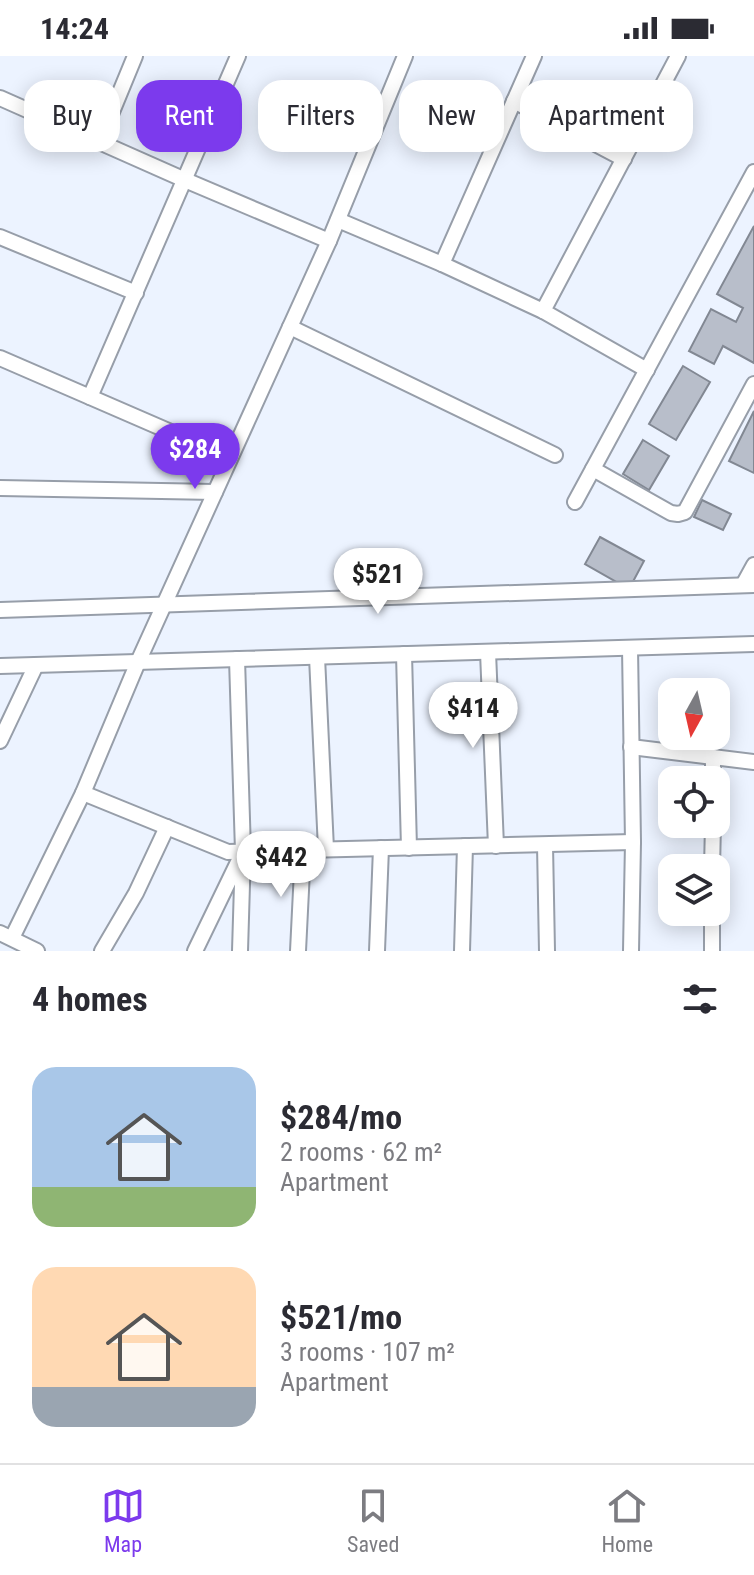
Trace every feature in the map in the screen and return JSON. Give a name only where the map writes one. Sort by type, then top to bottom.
[{"type":"street","points":[[120,92],[135,56]]},
{"type":"street","points":[[90,397],[238,56]]},
{"type":"street","points":[[37,951],[6,936],[83,793],[138,662],[329,241],[405,56]]},
{"type":"street","points":[[442,264],[534,56]]},
{"type":"street","points":[[543,311],[678,56]]},
{"type":"street","points":[[0,98],[24,108]]},
{"type":"street","points":[[514,101],[624,159]]},
{"type":"street","points":[[120,150],[329,241]]},
{"type":"street","points":[[575,502],[754,172]]},
{"type":"street","points":[[338,220],[543,311],[647,370]]},
{"type":"street","points":[[0,237],[136,293]]},
{"type":"street","points":[[290,327],[555,455]]},
{"type":"street","points":[[0,358],[196,443]]},
{"type":"street","points":[[593,469],[671,513],[685,512],[754,384]]},
{"type":"street","points":[[0,488],[215,492]]},
{"type":"street","points":[[0,610],[748,585],[754,565]]},
{"type":"street","points":[[0,666],[754,644]]},
{"type":"street","points":[[630,648],[631,951]]},
{"type":"street","points":[[488,652],[496,846]]},
{"type":"street","points":[[404,654],[409,848]]},
{"type":"street","points":[[317,657],[326,849]]},
{"type":"street","points":[[237,659],[243,851],[240,951]]},
{"type":"street","points":[[0,741],[36,665]]},
{"type":"street","points":[[631,747],[754,762]]},
{"type":"street","points":[[713,757],[713,766]]},
{"type":"street","points":[[83,793],[228,852],[633,842]]},
{"type":"street","points":[[102,951],[136,893],[167,827]]},
{"type":"street","points":[[545,845],[547,951]]},
{"type":"street","points":[[462,951],[465,846]]},
{"type":"street","points":[[377,951],[381,848]]},
{"type":"street","points":[[298,951],[303,850]]},
{"type":"street","points":[[195,951],[243,851]]},
{"type":"street","points":[[712,926],[712,951]]},
{"type":"building","points":[[754,226],[754,363],[723,346],[714,364],[689,351],[711,309],[736,322],[743,308],[717,294]]},
{"type":"building","points":[[683,366],[710,382],[676,440],[649,424]]},
{"type":"building","points":[[754,411],[754,473],[729,461]]},
{"type":"building","points":[[643,440],[669,456],[649,490],[623,474]]},
{"type":"building","points":[[702,500],[731,514],[723,530],[694,517]]},
{"type":"building","points":[[600,537],[644,561],[629,589],[585,564]]}]
